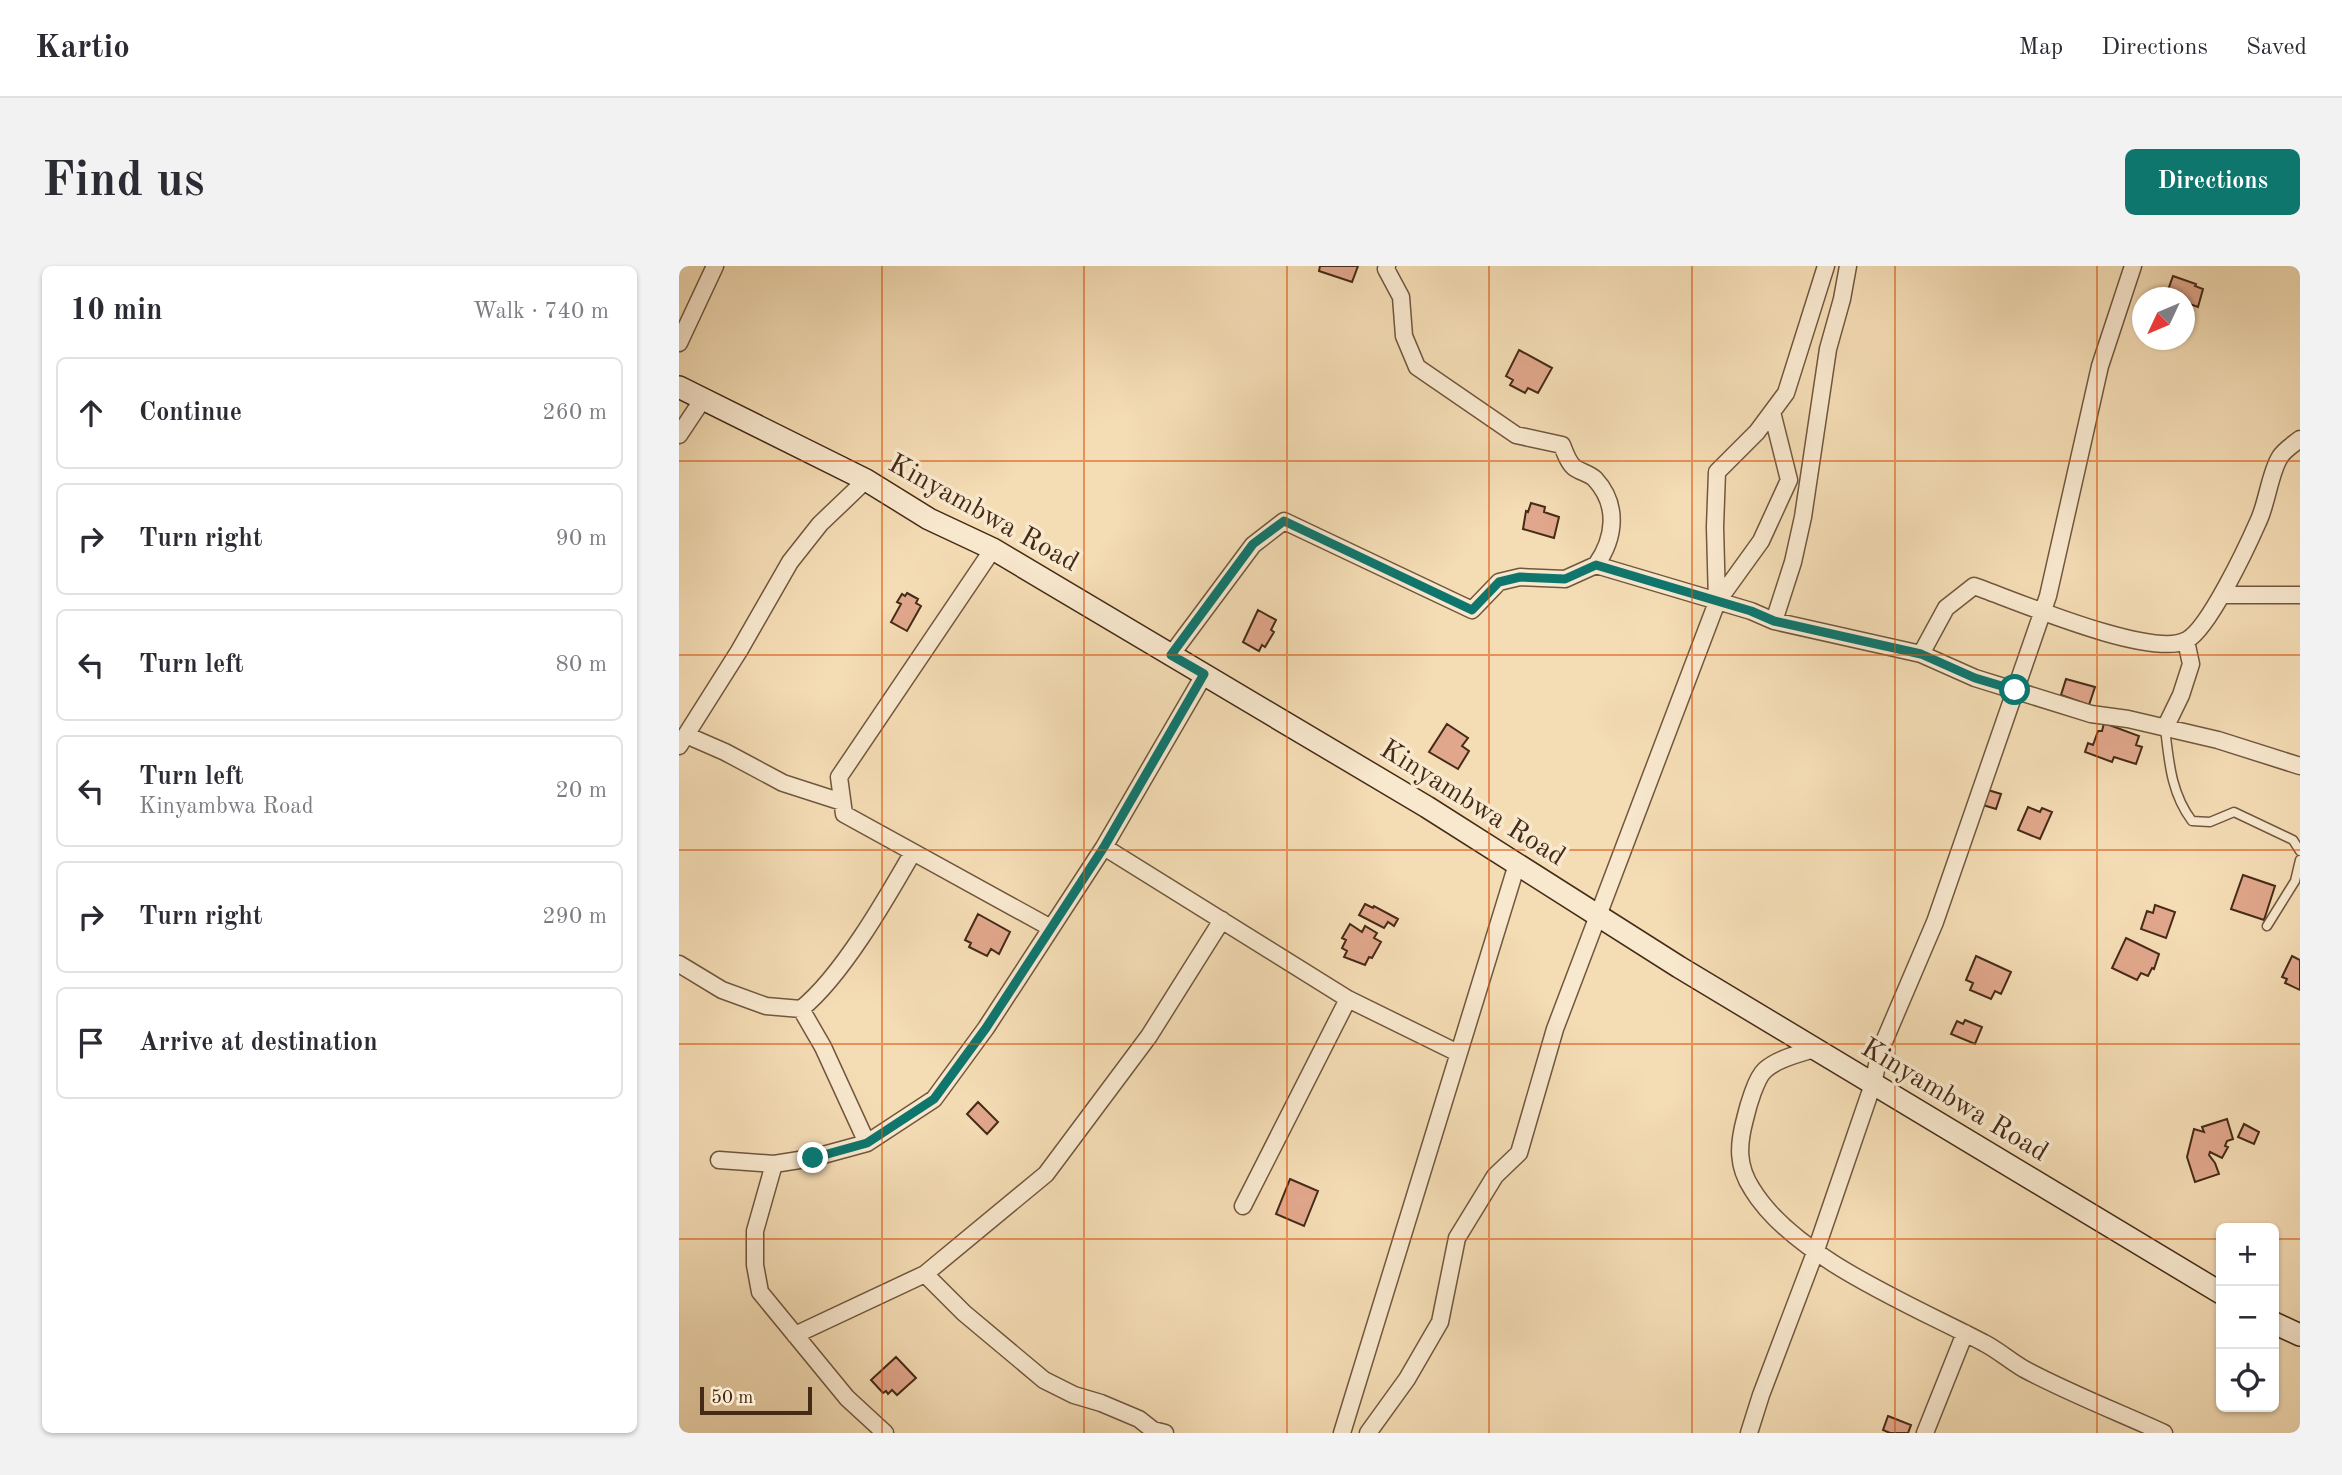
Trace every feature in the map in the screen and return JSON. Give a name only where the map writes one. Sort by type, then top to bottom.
[{"type":"street","points":[[679,343],[715,266]]},
{"type":"street","points":[[1171,655],[1253,544],[1284,521],[1472,610],[1499,582],[1520,577],[1565,579],[1596,565],[1607,549],[1612,525],[1611,508],[1594,478],[1572,467],[1562,445],[1516,435],[1417,368],[1405,336],[1401,297],[1386,269],[1387,266]]},
{"type":"street","points":[[1717,602],[1717,472],[1757,432],[1786,393],[1826,266]]},
{"type":"street","points":[[1774,621],[1793,562],[1803,517],[1828,349],[1848,266]]},
{"type":"street","points":[[1749,1433],[1873,1084],[1880,1051],[1935,922],[2048,596],[2100,366],[2133,266]]},
{"type":"street","name":"Kinyambwa Road","points":[[679,387],[866,480],[929,519],[993,549],[1427,807],[1814,1049],[2216,1290]]},
{"type":"street","points":[[679,435],[702,399]]},
{"type":"street","points":[[1368,1433],[1407,1379],[1440,1322],[1457,1238],[1495,1176],[1519,1153],[1555,1029],[1717,602],[1761,541],[1789,480],[1772,412]]},
{"type":"street","points":[[1921,654],[1946,608],[1974,586],[2104,633],[2155,645],[2186,641],[2198,631],[2222,595],[2259,520],[2280,456],[2300,439]]},
{"type":"street","points":[[842,802],[783,783],[725,752],[683,741],[790,562],[820,524],[866,480]]},
{"type":"street","points":[[993,549],[839,777],[842,802],[844,814],[1051,928]]},
{"type":"street","points":[[1596,565],[1751,611],[1774,621],[1921,654],[1975,678],[2091,714],[2128,719],[2218,740],[2300,766]]},
{"type":"street","points":[[2222,595],[2300,595]]},
{"type":"street","points":[[2165,727],[2181,695],[2190,664],[2186,641]]},
{"type":"street","points":[[719,1160],[773,1164],[813,1158],[867,1143],[934,1099],[986,1028],[1104,847],[1204,674]]},
{"type":"street","points":[[1104,847],[1348,999],[1458,1054]]},
{"type":"street","points":[[679,964],[722,990],[766,1006],[801,1009],[814,999],[843,961],[890,892],[913,852]]},
{"type":"street","points":[[1342,1433],[1517,864]]},
{"type":"street","points":[[795,1335],[925,1274],[1046,1174],[1149,1036],[1222,920]]},
{"type":"street","points":[[1243,1206],[1348,999]]},
{"type":"street","points":[[801,1009],[823,1047],[867,1143]]},
{"type":"street","points":[[1814,1049],[1789,1057],[1764,1071],[1740,1134],[1739,1163],[1751,1189],[1768,1211],[1847,1272],[1988,1344],[2023,1368],[2164,1433]]},
{"type":"street","points":[[773,1164],[755,1231],[755,1265],[760,1292],[847,1398],[885,1433]]},
{"type":"street","points":[[925,1274],[964,1313],[1044,1380],[1074,1395],[1139,1419],[1157,1432]]},
{"type":"street","points":[[2279,1325],[2300,1335]]},
{"type":"street","points":[[1925,1433],[1965,1333]]},
{"type":"lane","points":[[2165,727],[2171,779],[2181,807],[2192,821],[2210,822],[2234,812],[2293,840],[2300,851]]},
{"type":"lane","points":[[2267,926],[2295,881],[2300,860]]},
{"type":"building","points":[[1320,266],[1358,266],[1352,282],[1319,271]]},
{"type":"building","points":[[2173,276],[2196,284],[2195,286],[2203,289],[2198,307],[2195,306],[2195,287],[2169,287]]},
{"type":"building","points":[[1519,350],[1552,368],[1538,393],[1528,388],[1525,393],[1510,385],[1513,380],[1506,376]]},
{"type":"building","points":[[1531,503],[1545,507],[1544,512],[1559,517],[1554,538],[1523,529],[1526,511],[1528,512]]},
{"type":"building","points":[[907,593],[918,599],[916,603],[921,606],[907,631],[891,622],[901,604],[897,602],[902,594],[905,596]]},
{"type":"building","points":[[1258,610],[1276,620],[1271,630],[1274,632],[1265,647],[1262,645],[1259,651],[1243,642]]},
{"type":"building","points":[[2066,679],[2095,687],[2089,705],[2061,695]]},
{"type":"building","points":[[2104,723],[2139,736],[2136,745],[2142,747],[2136,764],[2114,757],[2112,762],[2085,752],[2088,743],[2093,745]]},
{"type":"building","points":[[1447,724],[1468,738],[1462,746],[1469,751],[1458,769],[1429,752]]},
{"type":"building","points":[[1988,790],[2001,794],[1996,809],[1983,805]]},
{"type":"building","points":[[2028,807],[2040,812],[2042,808],[2052,812],[2040,839],[2018,830]]},
{"type":"building","points":[[2243,875],[2275,886],[2264,920],[2231,909]]},
{"type":"building","points":[[1365,904],[1398,919],[1394,926],[1388,922],[1384,928],[1359,915]]},
{"type":"building","points":[[2155,905],[2175,912],[2166,938],[2141,929],[2147,911],[2153,913]]},
{"type":"building","points":[[978,914],[1010,932],[999,954],[991,949],[987,956],[969,947],[971,943],[965,940]]},
{"type":"building","points":[[1350,924],[1362,932],[1365,926],[1377,933],[1374,938],[1381,942],[1365,965],[1344,957],[1347,951],[1342,948],[1346,940],[1342,938]]},
{"type":"building","points":[[2126,938],[2159,954],[2154,969],[2152,968],[2148,976],[2141,973],[2137,980],[2112,968]]},
{"type":"building","points":[[1976,956],[2011,972],[2001,994],[1995,991],[1991,999],[1970,990],[1973,983],[1966,980]]},
{"type":"building","points":[[2292,956],[2300,960],[2300,990],[2285,983],[2287,979],[2282,977]]},
{"type":"building","points":[[1965,1020],[1982,1027],[1975,1044],[1951,1034],[1957,1021],[1963,1024]]},
{"type":"building","points":[[978,1102],[998,1122],[987,1134],[967,1114]]},
{"type":"building","points":[[2227,1119],[2233,1139],[2227,1141],[2225,1146],[2228,1147],[2222,1158],[2210,1152],[2209,1155],[2219,1174],[2195,1182],[2187,1157],[2194,1129],[2204,1132],[2202,1127]]},
{"type":"building","points":[[2244,1124],[2259,1132],[2254,1144],[2238,1137]]},
{"type":"building","points":[[1290,1179],[1318,1191],[1304,1226],[1276,1214]]},
{"type":"building","points":[[896,1357],[916,1378],[897,1395],[892,1390],[888,1394],[886,1391],[883,1393],[871,1380]]},
{"type":"building","points":[[1888,1416],[1911,1425],[1908,1433],[1890,1433],[1883,1430]]},
{"type":"route","points":[[813,1158],[867,1143],[934,1099],[986,1028],[1104,847],[1204,674],[1171,655],[1253,544],[1284,521],[1472,610],[1499,582],[1520,577],[1565,579],[1596,565],[1751,611],[1774,621],[1921,654],[1975,678],[2015,690]]}]
